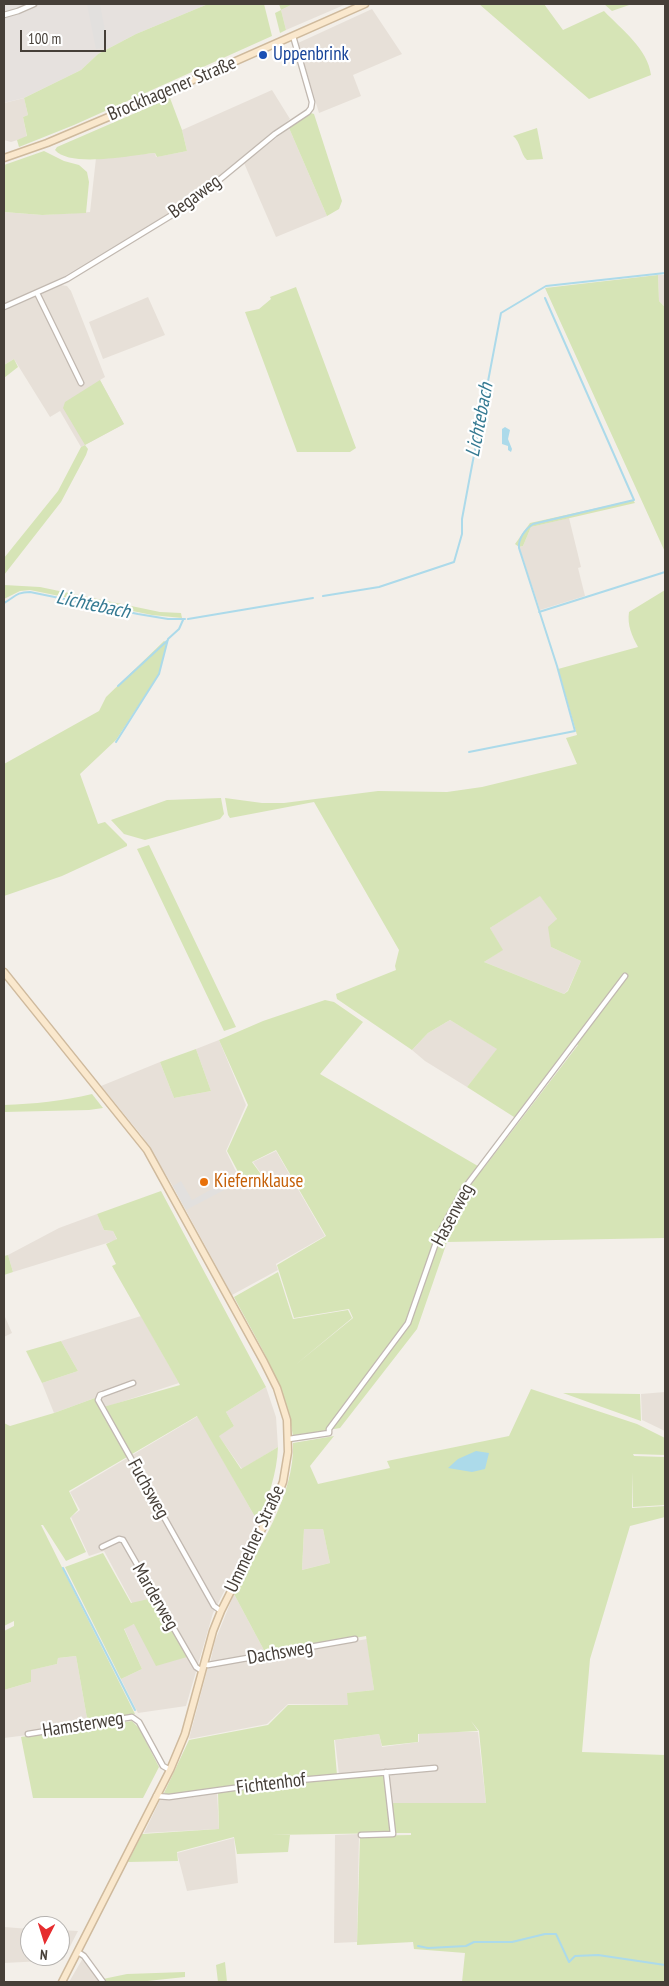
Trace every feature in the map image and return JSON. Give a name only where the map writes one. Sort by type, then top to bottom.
[{"type":"main road","name":"Brockhagener Straße","points":[[4,158],[47,143],[117,114],[365,4]]},
{"type":"main road","name":"Ummelner Straße","points":[[4,972],[135,1133],[160,1171],[264,1362],[283,1405],[289,1439],[286,1469],[273,1506],[221,1611],[185,1734],[170,1770],[62,1982]]},
{"type":"street","points":[[4,15],[34,4]]},
{"type":"street","name":"Begaweg","points":[[4,307],[66,279],[190,204],[275,134],[308,112],[312,108],[312,102],[292,36]]},
{"type":"street","points":[[37,293],[81,383]]},
{"type":"street","name":"Hasenweg","points":[[289,1439],[329,1433],[329,1429],[408,1323],[439,1234],[463,1190],[624,976]]},
{"type":"street","name":"Fuchsweg","points":[[133,1383],[100,1395],[98,1400],[214,1606],[221,1611]]},
{"type":"street","name":"Marderweg","points":[[102,1547],[117,1539],[123,1540],[196,1667],[203,1668]]},
{"type":"street","name":"Dachsweg","points":[[203,1668],[208,1665],[355,1640]]},
{"type":"street","name":"Hamsterweg","points":[[28,1734],[132,1717],[139,1722],[163,1766],[170,1770]]},
{"type":"street","name":"Fichtenhof","points":[[156,1796],[169,1797],[277,1782],[435,1768]]},
{"type":"street","points":[[361,1835],[392,1834],[386,1772]]},
{"type":"street","points":[[78,1952],[84,1956],[103,1982]]},
{"type":"shaded area","points":[[4,4],[208,4],[136,34],[98,54],[81,70],[24,98],[4,103]]},
{"type":"shaded area","points":[[87,4],[100,4],[108,47],[96,49]]},
{"type":"shaded area","points":[[293,4],[344,5],[286,30],[281,10]]},
{"type":"shaded area","points":[[372,9],[402,54],[353,75],[361,96],[319,113],[298,43]]},
{"type":"shaded area","points":[[272,90],[290,119],[188,202],[63,277],[4,304],[4,212],[42,215],[90,212],[96,158],[155,153],[156,157],[187,151],[182,130]]},
{"type":"shaded area","points":[[24,98],[28,115],[23,117],[27,137],[11,142],[4,140],[4,103]]},
{"type":"shaded area","points":[[289,128],[327,216],[276,237],[244,163]]},
{"type":"shaded area","points":[[658,275],[665,275],[665,307],[659,301]]},
{"type":"shaded area","points":[[61,285],[67,286],[71,291],[105,377],[100,380],[124,424],[81,447],[60,411],[50,417],[14,359],[4,365],[4,311]]},
{"type":"shaded area","points":[[148,297],[165,335],[103,359],[89,322]]},
{"type":"shaded area","points":[[569,518],[581,567],[578,568],[585,596],[540,610],[519,547],[523,546],[531,527]]},
{"type":"shaded area","points":[[540,895],[557,919],[551,947],[581,961],[568,990],[564,994],[484,962],[502,950],[490,928]]},
{"type":"shaded area","points":[[450,1020],[498,1049],[467,1087],[425,1061],[412,1050],[428,1033]]},
{"type":"shaded area","points":[[219,1040],[246,1105],[226,1151],[242,1184],[269,1185],[253,1162],[276,1151],[325,1236],[276,1264],[278,1270],[232,1295],[171,1183],[142,1136],[101,1086],[160,1062],[174,1098],[211,1091],[196,1049]]},
{"type":"shaded area","points":[[181,1181],[192,1200],[221,1184],[224,1190],[186,1210],[173,1186]]},
{"type":"shaded area","points":[[97,1214],[104,1230],[113,1231],[117,1240],[13,1272],[8,1255],[59,1228]]},
{"type":"shaded area","points":[[141,1316],[179,1383],[100,1409],[95,1398],[54,1413],[42,1383],[78,1371],[61,1341]]},
{"type":"shaded area","points":[[4,1318],[12,1333],[4,1337]]},
{"type":"shaded area","points":[[266,1387],[276,1417],[278,1447],[242,1469],[218,1435],[234,1426],[226,1412]]},
{"type":"shaded area","points":[[665,1392],[665,1431],[642,1420],[641,1394]]},
{"type":"shaded area","points":[[198,1416],[259,1524],[213,1613],[186,1706],[138,1713],[121,1679],[142,1669],[124,1628],[134,1624],[132,1603],[104,1551],[89,1556],[71,1517],[80,1510],[70,1492]]},
{"type":"shaded area","points":[[304,1529],[323,1529],[330,1563],[302,1570]]},
{"type":"shaded area","points":[[234,1594],[266,1654],[210,1663],[215,1641]]},
{"type":"shaded area","points":[[367,1639],[374,1690],[348,1693],[349,1705],[288,1704],[267,1724],[189,1739],[208,1667]]},
{"type":"shaded area","points":[[76,1656],[87,1718],[91,1727],[4,1738],[4,1690],[31,1682],[30,1670],[57,1664],[58,1658]]},
{"type":"shaded area","points":[[478,1732],[486,1803],[391,1803],[388,1769],[339,1775],[335,1740],[379,1734],[382,1747],[419,1742],[419,1734]]},
{"type":"shaded area","points":[[217,1792],[219,1829],[144,1833],[160,1800]]},
{"type":"shaded area","points":[[359,1834],[357,1942],[334,1943],[335,1835]]},
{"type":"shaded area","points":[[234,1838],[238,1883],[187,1891],[177,1853]]},
{"type":"shaded area","points":[[4,1927],[20,1928],[20,1962],[4,1963]]},
{"type":"shaded area","points":[[70,1931],[78,1931],[70,1946]]},
{"type":"shaded area","points":[[83,1958],[100,1982],[69,1982]]},
{"type":"green space","points":[[208,4],[264,4],[272,36],[74,125],[19,147],[17,140],[27,136],[23,117],[28,115],[24,98],[81,70],[98,54],[136,34]]},
{"type":"green space","points":[[279,4],[293,4],[281,10]]},
{"type":"green space","points":[[479,4],[544,4],[563,30],[604,11],[626,32],[639,48],[649,66],[651,75],[589,99]]},
{"type":"green space","points":[[604,4],[632,4],[612,11]]},
{"type":"green space","points":[[281,10],[286,30],[280,33],[275,13]]},
{"type":"green space","points":[[170,98],[182,130],[187,151],[157,157],[155,153],[118,158],[87,159],[63,155],[55,150],[57,147]]},
{"type":"green space","points":[[311,113],[314,114],[342,201],[339,209],[327,216],[289,128]]},
{"type":"green space","points":[[537,128],[543,159],[527,160],[518,141],[513,136]]},
{"type":"green space","points":[[44,151],[64,161],[79,165],[87,172],[89,182],[86,213],[42,215],[4,212],[4,165]]},
{"type":"green space","points":[[658,275],[659,301],[665,307],[665,552],[545,288]]},
{"type":"green space","points":[[296,287],[356,448],[350,452],[297,452],[245,312],[259,309],[271,299],[270,297]]},
{"type":"green space","points":[[14,359],[18,367],[4,378],[4,365]]},
{"type":"green space","points":[[100,380],[124,424],[85,445],[63,408],[65,402]]},
{"type":"green space","points":[[85,445],[88,449],[86,455],[61,502],[4,575],[4,558],[58,491],[81,447]]},
{"type":"green space","points":[[633,500],[635,503],[531,527],[523,546],[519,547],[515,544],[530,523]]},
{"type":"green space","points":[[4,585],[40,587],[160,612],[181,613],[182,618],[152,615],[30,590],[20,591],[4,599]]},
{"type":"green space","points":[[665,590],[665,1238],[447,1242],[417,1329],[340,1428],[293,1436],[284,1399],[270,1364],[234,1297],[278,1272],[293,1319],[348,1310],[352,1318],[294,1366],[353,1318],[349,1309],[294,1318],[277,1265],[326,1236],[276,1150],[252,1162],[268,1184],[244,1183],[227,1151],[248,1105],[219,1040],[263,1021],[325,1000],[334,1002],[363,1022],[320,1074],[483,1169],[578,1045],[573,1042],[514,1117],[467,1087],[497,1049],[450,1020],[428,1033],[412,1050],[337,999],[336,994],[396,970],[395,966],[399,950],[314,802],[230,818],[225,798],[262,803],[284,803],[378,791],[447,792],[482,787],[577,764],[566,738],[577,735],[558,669],[638,647],[630,630],[629,612]],"holes":[[[540,896],[557,919],[548,927],[551,947],[581,961],[568,991],[564,994],[484,962],[503,950],[490,928]]]},
{"type":"green space","points":[[164,641],[167,643],[159,674],[116,740],[80,774],[98,824],[105,822],[127,846],[62,876],[4,896],[4,764],[99,711],[106,697]]},
{"type":"green space","points":[[221,798],[224,814],[220,819],[145,840],[124,834],[111,820],[167,800]]},
{"type":"green space","points":[[149,845],[236,1027],[224,1031],[137,849]]},
{"type":"green space","points":[[196,1049],[211,1091],[174,1098],[160,1062]]},
{"type":"green space","points":[[92,1094],[103,1108],[4,1112],[4,1105],[48,1102]]},
{"type":"green space","points":[[161,1191],[266,1387],[226,1412],[234,1426],[219,1436],[241,1469],[278,1447],[276,1467],[258,1522],[197,1416],[69,1491],[78,1510],[70,1518],[86,1552],[66,1561],[43,1525],[41,1525],[135,1714],[90,1722],[87,1718],[76,1656],[58,1658],[57,1664],[31,1670],[31,1682],[4,1690],[4,1631],[14,1626],[14,1621],[4,1626],[4,1423],[10,1426],[95,1398],[100,1408],[180,1385],[112,1266],[116,1264],[106,1244],[117,1239],[113,1231],[104,1230],[97,1214]]},
{"type":"green space","points":[[8,1255],[13,1272],[4,1275],[4,1256]]},
{"type":"green space","points":[[61,1341],[78,1371],[42,1383],[26,1351]]},
{"type":"green space","points":[[531,1389],[637,1424],[665,1438],[665,1455],[633,1454],[634,1456],[665,1457],[665,1505],[633,1507],[633,1472],[632,1508],[665,1506],[665,1517],[630,1526],[590,1659],[582,1752],[665,1755],[665,1982],[462,1982],[465,1953],[414,1949],[413,1942],[357,1945],[360,1836],[411,1835],[411,1833],[394,1833],[391,1803],[486,1803],[479,1731],[471,1721],[478,1731],[418,1734],[418,1742],[382,1746],[379,1734],[334,1740],[337,1775],[169,1795],[164,1793],[189,1740],[268,1725],[288,1705],[348,1705],[347,1693],[374,1690],[366,1636],[266,1654],[234,1594],[264,1540],[282,1502],[292,1463],[293,1443],[334,1436],[310,1466],[318,1484],[390,1468],[387,1461],[509,1436]],"holes":[[[304,1529],[323,1529],[330,1563],[302,1570]]]},
{"type":"green space","points":[[563,1393],[640,1394],[641,1421]]},
{"type":"green space","points":[[103,1553],[131,1603],[153,1598],[187,1657],[156,1666],[134,1624],[124,1629],[142,1669],[121,1679],[65,1567]]},
{"type":"green space","points":[[132,1721],[139,1728],[159,1767],[143,1798],[33,1798],[21,1737]]},
{"type":"green space","points":[[381,1774],[384,1777],[390,1833],[271,1835],[290,1835],[288,1852],[237,1854],[234,1837],[177,1852],[178,1861],[128,1862],[142,1834],[219,1829],[218,1792]]},
{"type":"green space","points":[[225,1962],[227,1982],[218,1982],[216,1965]]},
{"type":"green space","points":[[185,1972],[185,1977],[138,1982],[105,1982],[103,1979],[127,1974]]},
{"type":"water","points":[[505,427],[510,430],[508,439],[512,449],[511,452],[508,450],[508,446],[502,444],[502,429]]},
{"type":"water","points":[[476,1451],[489,1453],[485,1469],[472,1472],[448,1468],[458,1459]]},
{"type":"waterway","name":"Lichtebach","points":[[323,596],[379,587],[454,562],[462,534],[462,519],[501,313],[546,286],[665,273]]},
{"type":"waterway","points":[[469,752],[575,731],[557,666],[519,548],[520,541],[525,531],[533,524],[634,500],[545,298]]},
{"type":"waterway","points":[[539,612],[665,572]]},
{"type":"waterway","name":"Lichtebach","points":[[4,603],[19,594],[30,592],[138,614],[168,619],[185,619]]},
{"type":"waterway","name":"Lichtebach","points":[[188,619],[313,598]]},
{"type":"waterway","points":[[116,742],[159,674],[168,639],[179,629],[183,620]]},
{"type":"waterway","points":[[118,686],[168,640]]},
{"type":"waterway","points":[[63,1568],[135,1710]]},
{"type":"waterway","points":[[418,1946],[428,1948],[466,1946],[474,1942],[512,1942],[545,1934],[556,1934],[569,1962],[575,1956],[598,1955],[665,1965]]},
{"type":"place","name":"Uppenbrink","points":[[263,55]]},
{"type":"place","name":"Kiefernklause","points":[[204,1182]]}]
